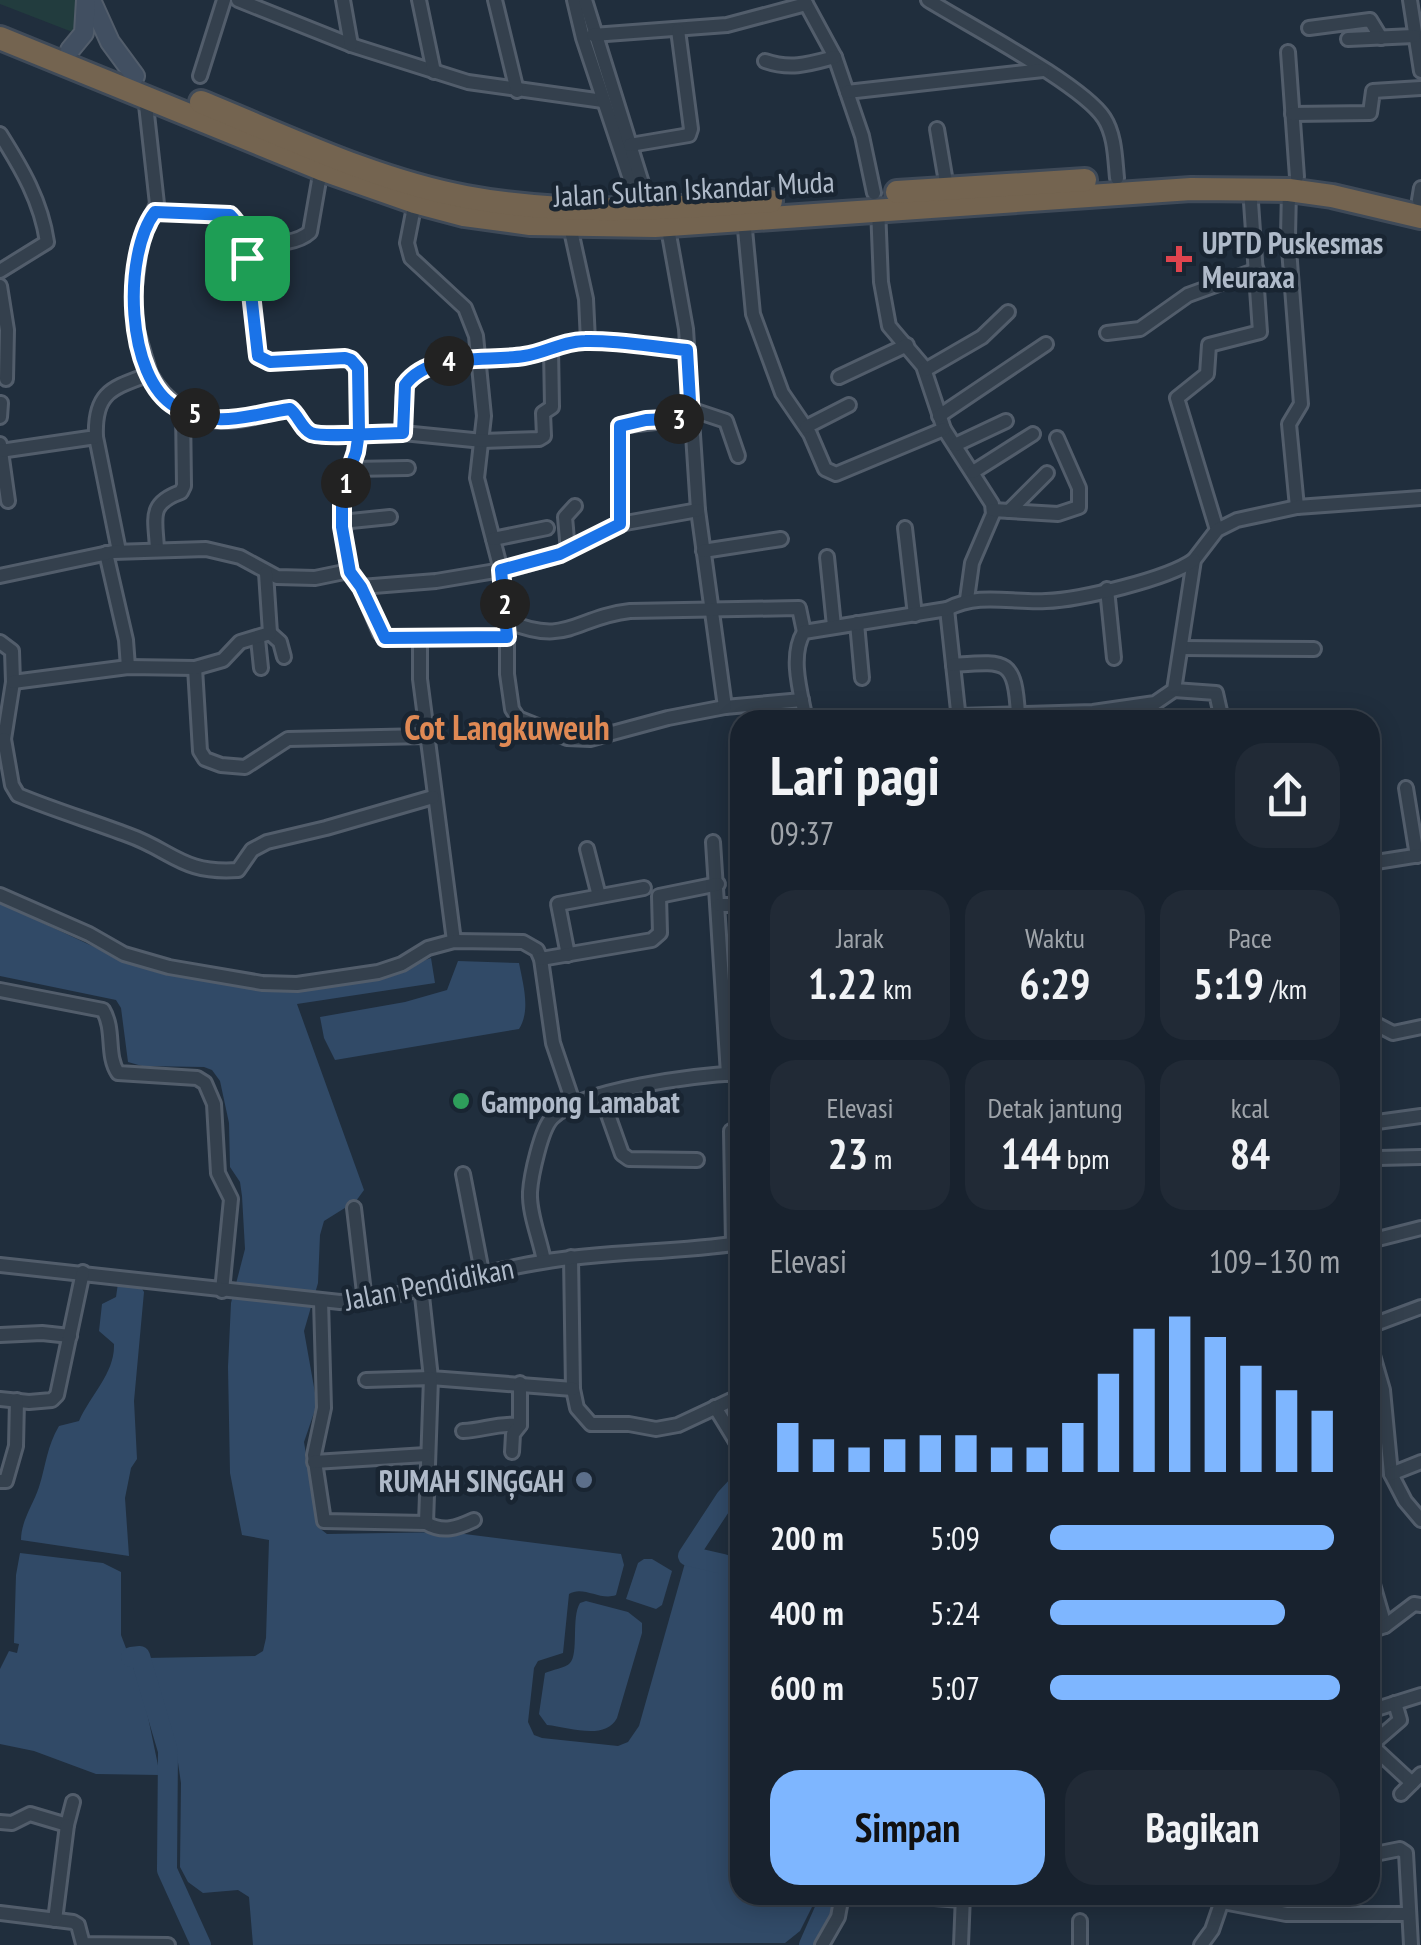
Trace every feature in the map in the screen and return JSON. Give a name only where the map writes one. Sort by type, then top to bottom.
[{"type":"highway","name":"Jalan Sultan Iskandar Muda","points":[[0,22],[70,50],[321,169],[415,202],[496,220],[570,226],[876,201],[1334,182],[1421,201]]},
{"type":"highway","name":"Jalan Sultan Iskandar Muda","points":[[0,38],[419,186],[529,206],[654,218],[744,219],[947,188],[1188,174],[1293,184]]},
{"type":"street","points":[[70,50],[84,33],[88,0]]},
{"type":"street","points":[[88,0],[140,86],[157,204],[141,240],[134,294],[135,324],[150,374],[171,403],[227,422],[290,409],[311,433],[340,436],[359,432],[483,441],[542,438],[542,413],[552,407],[551,348]]},
{"type":"street","points":[[200,76],[224,0]]},
{"type":"street","points":[[238,0],[264,6],[350,45],[434,72],[517,90],[604,101]]},
{"type":"street","points":[[343,0],[350,45]]},
{"type":"street","points":[[419,0],[434,72]]},
{"type":"street","points":[[495,0],[517,90]]},
{"type":"street","points":[[574,0],[604,101],[654,218]]},
{"type":"street","points":[[585,0],[686,328],[698,510],[725,707]]},
{"type":"street","points":[[928,0],[1043,70],[1101,113],[1113,138],[1118,178]]},
{"type":"street","points":[[1410,0],[1421,71]]},
{"type":"street","points":[[593,36],[727,25],[805,2],[835,57],[862,136],[876,201],[884,308],[889,326],[925,370],[941,422],[993,510],[972,563],[967,599]]},
{"type":"street","points":[[1308,28],[1370,20],[1381,38]]},
{"type":"street","points":[[630,145],[684,138],[691,129],[678,30]]},
{"type":"street","points":[[1348,39],[1414,36]]},
{"type":"street","points":[[1288,52],[1293,184],[1288,236],[1301,404],[1289,424],[1296,507]]},
{"type":"street","points":[[765,61],[782,67],[800,67],[835,57]]},
{"type":"street","points":[[847,92],[1043,70]]},
{"type":"street","points":[[1292,114],[1370,112],[1373,90],[1421,88]]},
{"type":"street","points":[[936,129],[947,188]]},
{"type":"street","points":[[0,134],[26,176],[42,213],[48,242],[0,271]]},
{"type":"street","points":[[246,244],[306,237],[321,169]]},
{"type":"street","points":[[1218,530],[1177,398],[1207,374],[1209,346],[1260,332],[1250,188]]},
{"type":"street","points":[[415,202],[406,243],[412,258],[464,308],[476,336],[484,416],[477,478],[501,570],[507,621],[507,674],[512,709],[518,718],[567,738],[590,739],[725,707],[802,700]]},
{"type":"street","points":[[155,212],[230,215],[237,222],[246,244],[258,356],[270,362],[351,360],[358,373],[359,432],[342,492],[342,527],[350,572],[385,638],[507,637]]},
{"type":"street","points":[[744,219],[754,314],[782,393],[831,474],[941,422],[1046,344]]},
{"type":"street","points":[[570,226],[586,299],[588,341]]},
{"type":"street","points":[[1108,334],[1140,329],[1188,295],[1258,270]]},
{"type":"street","points":[[0,286],[7,330],[6,379]]},
{"type":"street","points":[[925,370],[982,338],[1008,312]]},
{"type":"street","points":[[403,433],[403,398],[408,380],[449,361],[528,356],[569,342],[588,341],[687,350]]},
{"type":"street","points":[[839,377],[906,344]]},
{"type":"street","points":[[128,667],[95,421],[103,396],[111,389],[150,374]]},
{"type":"street","points":[[0,417],[1,402]]},
{"type":"street","points":[[806,427],[849,405]]},
{"type":"street","points":[[157,550],[157,506],[163,498],[181,492],[184,486],[183,409]]},
{"type":"street","points":[[620,524],[620,426],[691,414],[726,420],[738,456]]},
{"type":"street","points":[[954,444],[1006,420]]},
{"type":"street","points":[[973,472],[1032,434]]},
{"type":"street","points":[[8,501],[0,449],[96,436]]},
{"type":"street","points":[[993,510],[1058,514],[1079,507],[1078,488],[1057,438]]},
{"type":"street","points":[[351,469],[408,468]]},
{"type":"street","points":[[1008,511],[1047,473]]},
{"type":"street","points":[[804,632],[948,609],[967,599],[1042,602],[1107,589],[1170,574],[1194,560],[1218,530],[1237,520],[1296,507],[1421,498]]},
{"type":"street","points":[[568,551],[565,517],[575,506]]},
{"type":"street","points":[[361,587],[501,570],[568,551],[620,524],[698,510]]},
{"type":"street","points":[[342,527],[358,520],[390,517]]},
{"type":"street","points":[[493,540],[547,528]]},
{"type":"street","points":[[905,528],[915,615]]},
{"type":"street","points":[[703,551],[781,539]]},
{"type":"street","points":[[0,576],[112,552],[157,550],[218,550],[240,557],[266,573],[301,578],[350,572]]},
{"type":"street","points":[[827,557],[834,626]]},
{"type":"street","points":[[1174,690],[1194,560]]},
{"type":"street","points":[[260,668],[266,573]]},
{"type":"street","points":[[1107,589],[1114,658]]},
{"type":"street","points":[[507,621],[551,634],[576,629],[618,612],[799,608],[804,632],[798,647],[804,710]]},
{"type":"street","points":[[948,609],[957,710]]},
{"type":"street","points":[[857,623],[862,678]]},
{"type":"street","points":[[14,682],[128,667],[194,668],[223,660],[240,642],[264,636],[280,642],[284,657]]},
{"type":"street","points":[[420,639],[420,680],[433,796],[454,941]]},
{"type":"street","points":[[0,642],[12,651],[14,682],[2,740],[12,786],[18,795],[132,836],[184,865],[238,870],[252,850],[266,842],[433,796]]},
{"type":"street","points":[[1182,648],[1314,649]]},
{"type":"street","points":[[954,664],[989,662],[1008,669],[1015,678],[1018,710]]},
{"type":"street","points":[[194,668],[200,750],[205,759],[220,766],[245,767],[288,739],[427,736]]},
{"type":"street","points":[[1126,710],[1155,703],[1174,690],[1216,693],[1220,710]]},
{"type":"street","points":[[1380,862],[1419,856],[1406,788]]},
{"type":"street","points":[[714,842],[730,1029]]},
{"type":"street","points":[[587,849],[599,896]]},
{"type":"street","points":[[541,959],[652,940],[660,933],[659,896],[718,884]]},
{"type":"street","points":[[568,955],[558,904],[644,888]]},
{"type":"street","points":[[0,895],[89,934],[124,954],[262,983],[297,984],[378,972],[402,964],[428,948],[454,941],[524,942],[537,950],[541,959],[553,1043],[574,1105]]},
{"type":"street","points":[[719,905],[730,905]]},
{"type":"street","points":[[0,990],[104,1010],[110,1028],[112,1064],[118,1073],[197,1078],[205,1083],[214,1104],[218,1173],[230,1199],[225,1292]]},
{"type":"street","points":[[1380,1028],[1392,1033],[1421,1026]]},
{"type":"street","points":[[544,1261],[530,1190],[544,1128],[552,1117],[601,1096],[730,1074]]},
{"type":"street","points":[[601,1096],[622,1154],[629,1159],[697,1160]]},
{"type":"street","points":[[1380,1122],[1421,1116]]},
{"type":"street","points":[[1380,1158],[1421,1157]]},
{"type":"street","points":[[463,1174],[482,1272]]},
{"type":"street","points":[[354,1208],[365,1300]]},
{"type":"street","points":[[1380,1238],[1421,1228]]},
{"type":"street","name":"Jalan Pendidikan","points":[[0,1265],[225,1292],[320,1301],[365,1300],[544,1261],[730,1244]]},
{"type":"street","points":[[571,1257],[573,1389],[577,1408],[591,1424],[629,1424],[656,1430],[678,1425],[730,1401]]},
{"type":"street","points":[[0,1399],[52,1400],[63,1374],[83,1272]]},
{"type":"street","points":[[420,1287],[431,1378],[426,1523]]},
{"type":"street","points":[[320,1301],[324,1398],[314,1442],[314,1462],[322,1518],[329,1524],[426,1523],[450,1529],[474,1520]]},
{"type":"street","points":[[1380,1322],[1421,1307]]},
{"type":"street","points":[[0,1335],[70,1336]]},
{"type":"street","points":[[366,1380],[431,1378],[573,1389]]},
{"type":"street","points":[[512,1452],[513,1434],[520,1425],[520,1383]]},
{"type":"street","points":[[1380,1386],[1390,1474],[1421,1520]]},
{"type":"street","points":[[0,1481],[6,1481],[16,1446],[17,1400]]},
{"type":"street","points":[[716,1407],[730,1431]]},
{"type":"street","points":[[463,1431],[482,1430],[490,1424],[520,1425]]},
{"type":"street","points":[[314,1462],[426,1455]]},
{"type":"street","points":[[1390,1474],[1421,1462]]},
{"type":"street","points":[[1380,1628],[1414,1604],[1421,1605]]},
{"type":"street","points":[[1380,1606],[1386,1626]]},
{"type":"street","points":[[1380,1708],[1421,1695]]},
{"type":"street","points":[[1380,1737],[1400,1720],[1395,1703]]},
{"type":"street","points":[[1380,1752],[1416,1779],[1401,1794]]},
{"type":"street","points":[[54,1920],[73,1802]]},
{"type":"street","points":[[0,1822],[12,1822],[30,1814],[67,1825]]},
{"type":"street","points":[[1380,1853],[1400,1849],[1406,1853],[1411,1945]]},
{"type":"street","points":[[822,1945],[840,1905]]},
{"type":"street","points":[[961,1945],[962,1905]]},
{"type":"street","points":[[1202,1945],[1221,1905]]},
{"type":"street","points":[[1251,1905],[1286,1914],[1409,1914]]},
{"type":"street","points":[[0,1913],[73,1922],[83,1944],[168,1945]]},
{"type":"street","points":[[1080,1921],[1080,1945]]},
{"type":"green space","points":[[0,0],[77,0],[80,10],[75,33],[0,4]]},
{"type":"water","points":[[0,903],[133,965],[260,990],[291,990],[383,975],[431,958],[435,983],[297,1004],[364,1190],[356,1201],[324,1221],[318,1283],[304,1331],[317,1404],[304,1442],[318,1527],[327,1534],[449,1532],[621,1554],[624,1565],[616,1595],[580,1591],[569,1594],[563,1653],[538,1661],[534,1668],[528,1722],[534,1735],[542,1738],[618,1746],[628,1742],[639,1726],[685,1563],[714,1564],[730,1582],[730,1905],[813,1905],[800,1931],[785,1943],[253,1945],[249,1897],[238,1890],[203,1893],[188,1882],[180,1867],[181,1783],[176,1749],[146,1658],[255,1656],[263,1651],[266,1638],[269,1540],[242,1535],[230,1473],[231,1303],[245,1249],[240,1182],[230,1167],[229,1123],[220,1081],[212,1070],[128,1062],[121,1008],[116,1000],[0,976]]},
{"type":"water","points":[[458,961],[519,963],[525,1005],[519,1029],[335,1060],[324,1038],[320,1017],[405,1002],[447,990]]},
{"type":"water","points":[[118,1283],[141,1287],[144,1292],[134,1401],[137,1459],[131,1468],[125,1498],[129,1556],[21,1540],[55,1433],[59,1426],[79,1421],[111,1364],[114,1344],[99,1331],[102,1304],[116,1297]]},
{"type":"water","points":[[20,1553],[103,1563],[121,1572],[121,1635],[143,1693],[160,1775],[96,1774],[34,1751],[0,1744],[0,1669],[9,1651],[17,1653],[19,1644],[14,1643]]},
{"type":"water","points":[[652,1559],[672,1571],[662,1605],[656,1609],[626,1599],[638,1563]]},
{"type":"water","points":[[586,1601],[628,1612],[642,1623],[617,1718],[595,1731],[547,1725],[539,1714],[545,1673],[565,1666],[573,1658],[577,1609]]},
{"type":"waterway","points":[[730,1494],[688,1556],[723,1564],[730,1570]]},
{"type":"waterway","points":[[131,1657],[140,1656],[168,1751],[167,1870],[201,1945]]},
{"type":"waterway","points":[[809,1945],[827,1905]]},
{"type":"place","name":"UPTD Puskesmas Meuraxa","points":[[1179,259]]},
{"type":"place","name":"Gampong Lamabat","points":[[461,1101]]},
{"type":"place","name":"RUMAH SINĢGAH","points":[[584,1480]]},
{"type":"district","name":"Cot Langkuweuh","points":[[507,727]]},
{"type":"route","points":[[247,258],[246,244],[230,215],[155,212],[147,226],[136,266],[135,324],[150,374],[178,408],[227,422],[290,409],[314,434],[340,436],[359,432],[403,433],[405,385],[421,371],[449,361],[528,356],[569,342],[588,341],[687,350],[691,418],[646,420],[620,426],[620,524],[560,554],[501,570],[507,637],[385,638],[350,572],[342,527],[342,492],[359,432],[358,368],[345,358],[262,360],[254,350],[247,258]]}]
